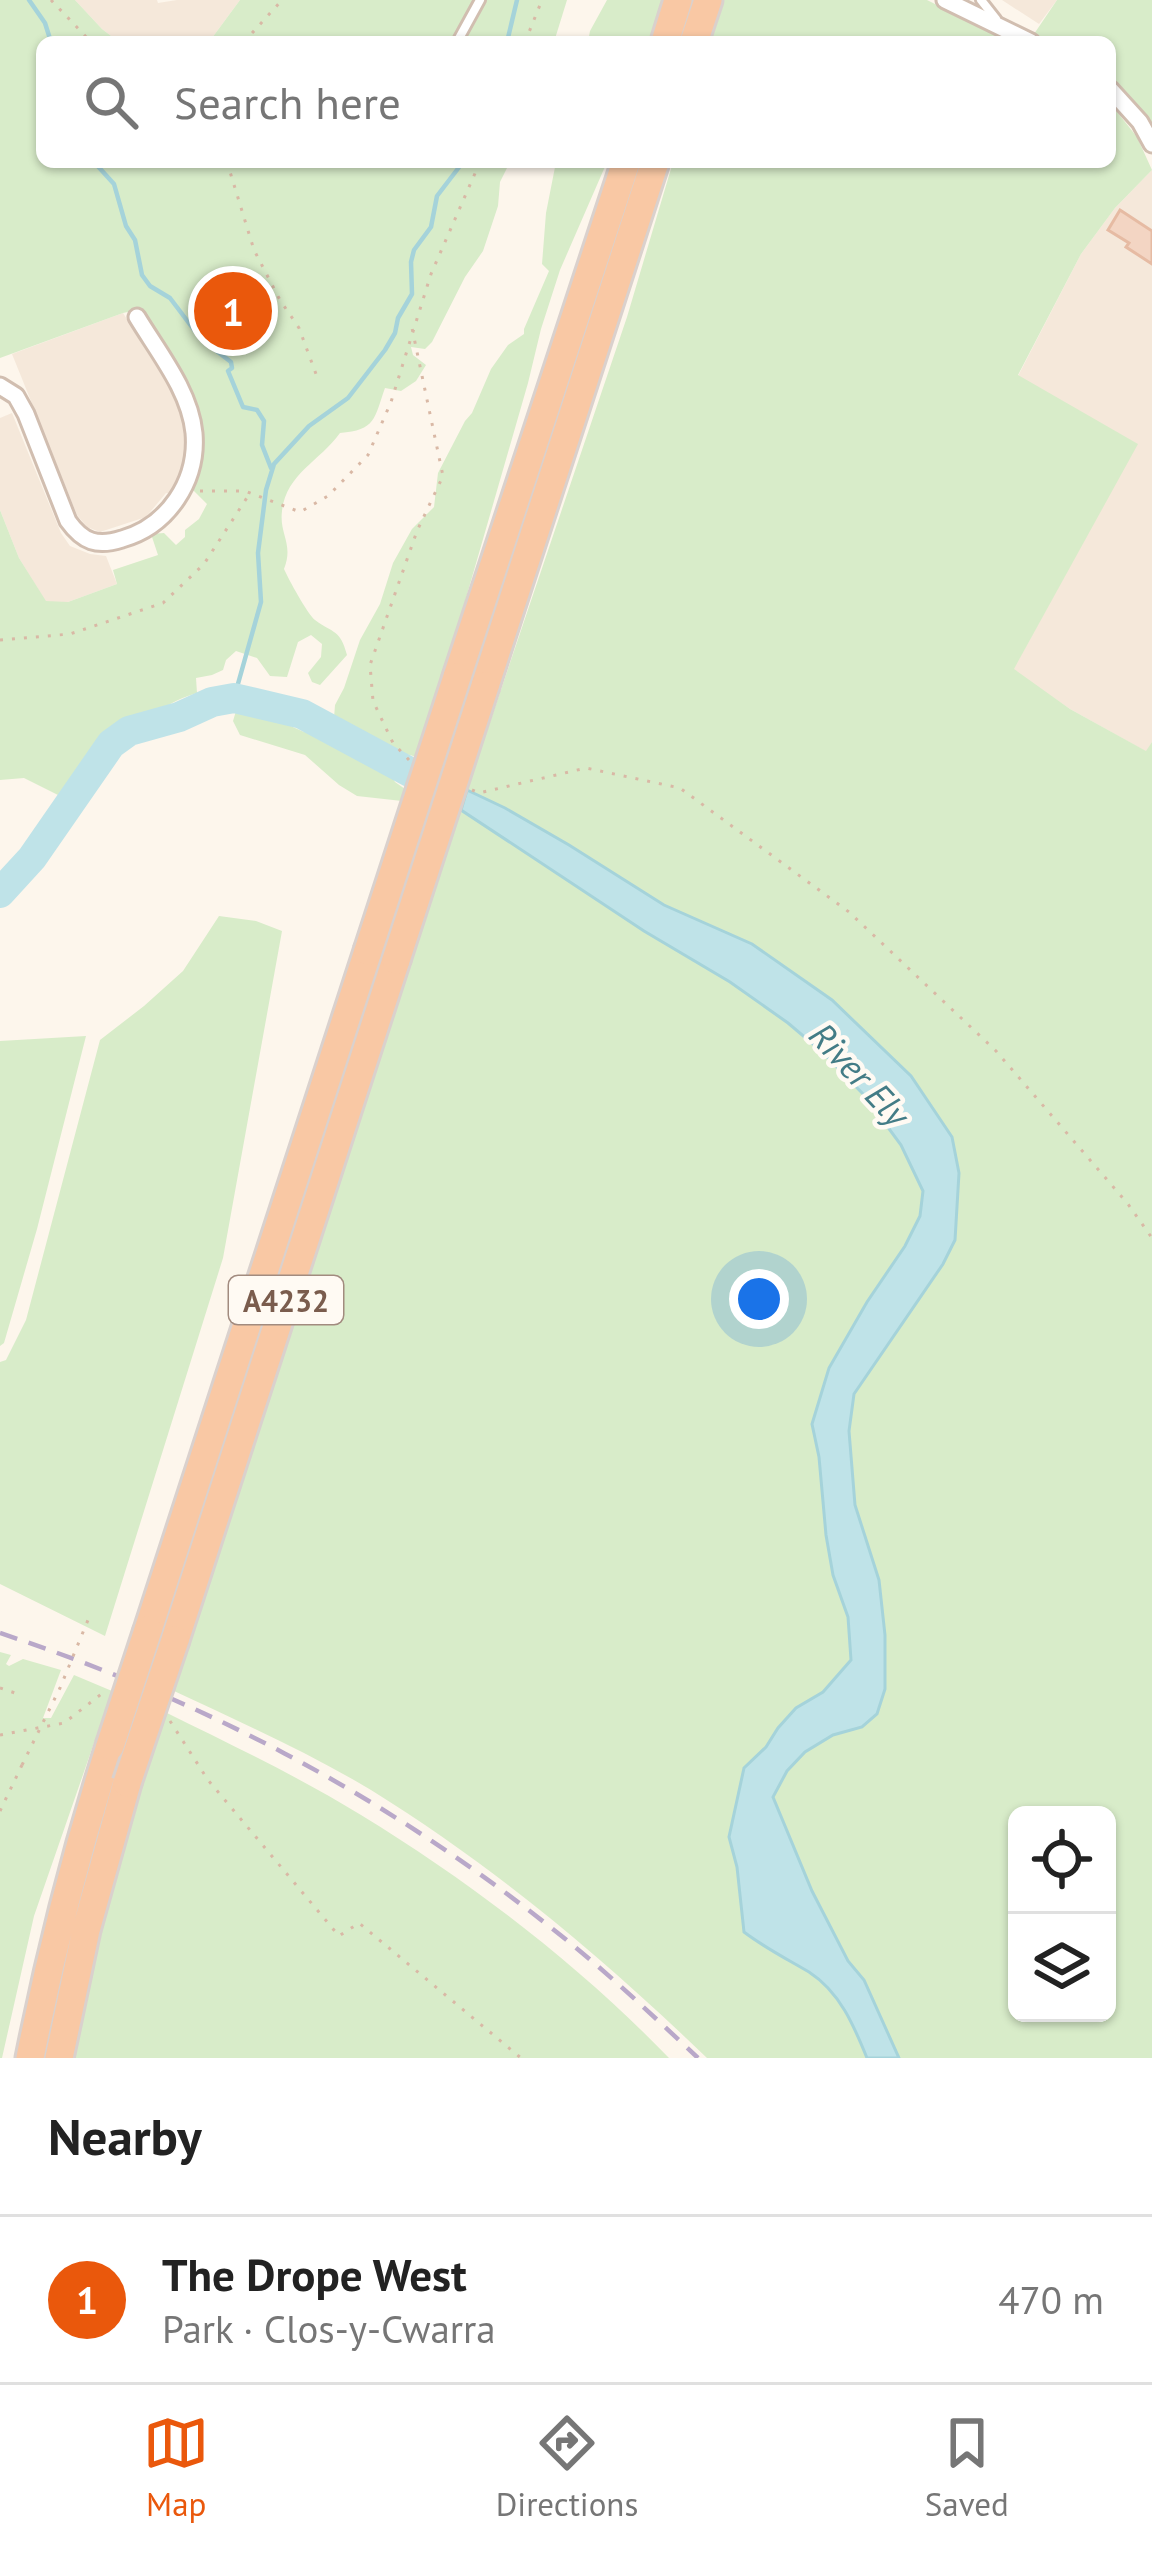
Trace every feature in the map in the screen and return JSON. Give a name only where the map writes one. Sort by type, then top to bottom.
[{"type":"highway","points":[[667,36],[679,0]]},
{"type":"highway","points":[[696,36],[708,0]]},
{"type":"highway","name":"A4232","points":[[30,2058],[79,1846],[110,1746],[624,168]]},
{"type":"highway","name":"A4232","points":[[59,2058],[86,1930],[127,1784],[653,168]]},
{"type":"highway","points":[[16,2058],[49,1931],[79,1846]]},
{"type":"street","points":[[945,0],[1019,36]]},
{"type":"street","points":[[1116,96],[1152,143]]},
{"type":"street","points":[[0,386],[16,396],[26,414],[68,521],[78,534],[101,544],[148,529],[181,491],[193,456],[194,433],[183,395],[137,317]]},
{"type":"lane","points":[[460,36],[480,0]]},
{"type":"lane","points":[[981,0],[1005,29]]},
{"type":"path","points":[[51,0],[85,36]]},
{"type":"path","points":[[249,36],[282,0]]},
{"type":"path","points":[[527,36],[542,0]]},
{"type":"path","points":[[229,168],[254,250],[299,328],[319,382]]},
{"type":"path","points":[[200,490],[250,493],[300,512],[328,496],[368,454],[391,402],[431,274],[478,168]]},
{"type":"path","points":[[407,760],[393,743],[373,701],[370,665],[417,531],[443,476],[412,328]]},
{"type":"path","points":[[0,640],[70,634],[163,603],[204,564],[250,493]]},
{"type":"path","points":[[461,785],[479,793],[586,768],[680,788],[848,912],[996,1051],[1152,1238]]},
{"type":"path","points":[[0,1811],[88,1620]]},
{"type":"path","points":[[0,1688],[21,1695]]},
{"type":"path","points":[[0,1735],[64,1723],[108,1690]]},
{"type":"path","points":[[165,1713],[208,1780],[339,1936],[358,1923],[521,2058]]},
{"type":"shaded area","points":[[75,0],[240,0],[213,36],[111,36]]},
{"type":"shaded area","points":[[1002,0],[1057,0],[1039,24]]},
{"type":"shaded area","points":[[1152,170],[1152,742],[1147,752],[1013,670],[1137,444],[1018,376],[1081,254],[1115,208]]},
{"type":"shaded area","points":[[123,313],[175,395],[186,421],[187,451],[172,494],[166,493],[146,517],[100,532],[87,527],[77,515],[12,354]]},
{"type":"shaded area","points":[[12,413],[61,533],[70,546],[106,556],[117,584],[68,602],[46,602],[19,558],[0,510],[0,418]]},
{"type":"green space","points":[[0,0],[75,0],[111,36],[36,36],[36,168],[507,168],[483,251],[432,342],[425,349],[411,347],[426,365],[416,381],[401,391],[385,388],[372,421],[361,429],[340,433],[297,477],[285,498],[284,569],[312,616],[339,636],[347,655],[320,685],[308,673],[321,657],[322,644],[311,635],[298,642],[287,677],[270,676],[257,658],[236,651],[223,670],[196,678],[197,693],[116,728],[118,732],[68,800],[24,778],[0,780],[0,510],[19,558],[46,601],[68,602],[117,584],[113,570],[158,555],[151,534],[164,533],[176,545],[207,504],[192,489],[175,517],[194,478],[178,372],[141,309],[0,358]]},
{"type":"green space","points":[[240,0],[567,0],[556,36],[213,36]]},
{"type":"green space","points":[[607,0],[664,0],[652,36],[589,36]]},
{"type":"green space","points":[[722,0],[927,0],[999,36],[710,36]]},
{"type":"green space","points":[[1057,0],[1152,0],[1152,126],[1116,86],[1116,36],[1034,34]]},
{"type":"green space","points":[[1116,111],[1137,137],[1152,170],[1115,208],[1081,254],[1018,375],[1138,444],[1014,669],[1070,709],[1146,751],[1152,742],[1152,2058],[899,2058],[864,1980],[848,1961],[812,1891],[773,1797],[787,1770],[805,1752],[833,1735],[862,1727],[877,1714],[885,1689],[879,1580],[855,1505],[849,1431],[854,1394],[943,1264],[958,1195],[752,944],[664,905],[569,845],[467,790],[627,317],[671,168],[1116,168]]},
{"type":"green space","points":[[555,168],[604,168],[560,270],[541,329],[447,664],[416,757],[378,751],[339,724],[334,718],[335,705],[393,563],[412,529],[434,507],[438,473],[491,369],[508,345],[524,334],[549,271],[542,264]]},
{"type":"green space","points":[[248,707],[304,732],[319,733],[375,762],[405,789],[402,801],[357,796],[305,755],[240,735],[233,721],[236,711]]},
{"type":"green space","points":[[461,810],[788,1023],[865,1096],[901,1145],[924,1192],[920,1216],[905,1246],[829,1368],[812,1424],[833,1575],[848,1617],[851,1661],[823,1692],[796,1708],[744,1768],[729,1836],[744,1932],[829,1989],[867,2058],[707,2058],[546,1915],[417,1819],[323,1763],[174,1691]]},
{"type":"green space","points":[[219,916],[256,921],[282,931],[223,1258],[105,1636],[0,1584],[0,1362],[6,1360],[26,1320],[100,1040],[183,971]]},
{"type":"green space","points":[[86,1036],[37,1229],[0,1346],[0,1041]]},
{"type":"green space","points":[[0,1652],[11,1655],[9,1666],[23,1659],[61,1670],[43,1718],[51,1718],[74,1675],[112,1691],[34,1916],[2,2058],[0,2058]]},
{"type":"green space","points":[[167,1713],[314,1788],[443,1868],[561,1958],[669,2058],[74,2058],[114,1871]]},
{"type":"water","points":[[467,790],[569,845],[664,905],[752,944],[832,1000],[911,1076],[952,1137],[959,1173],[955,1240],[854,1394],[849,1431],[855,1505],[879,1580],[885,1689],[877,1714],[862,1727],[833,1735],[805,1752],[787,1771],[773,1797],[812,1891],[848,1961],[864,1980],[899,2058],[867,2058],[829,1989],[744,1932],[729,1837],[744,1768],[796,1708],[823,1692],[851,1660],[848,1617],[833,1575],[826,1535],[812,1424],[829,1368],[905,1246],[920,1216],[923,1191],[901,1145],[865,1096],[820,1050],[730,982],[461,810]]},
{"type":"building","points":[[1120,210],[1152,231],[1152,264],[1108,230]]},
{"type":"waterway","points":[[29,0],[49,36]]},
{"type":"waterway","points":[[508,36],[517,0]]},
{"type":"waterway","points":[[99,168],[114,184],[135,240],[142,275],[170,298],[201,339],[231,362],[228,371],[243,407],[257,410],[264,421],[262,445],[271,468]]},
{"type":"waterway","points":[[234,698],[261,602],[258,553],[274,464],[309,426],[348,398],[385,350],[412,294],[414,250],[431,227],[437,196],[458,168]]},
{"type":"waterway","name":"River Ely","points":[[0,893],[32,858],[111,744],[129,731],[212,702],[234,698],[302,714],[445,791]]},
{"type":"railway","points":[[0,1633],[221,1721],[358,1795],[425,1836],[554,1930],[698,2058]]},
{"type":"place","name":"The Drope West","points":[[233,311]]}]
